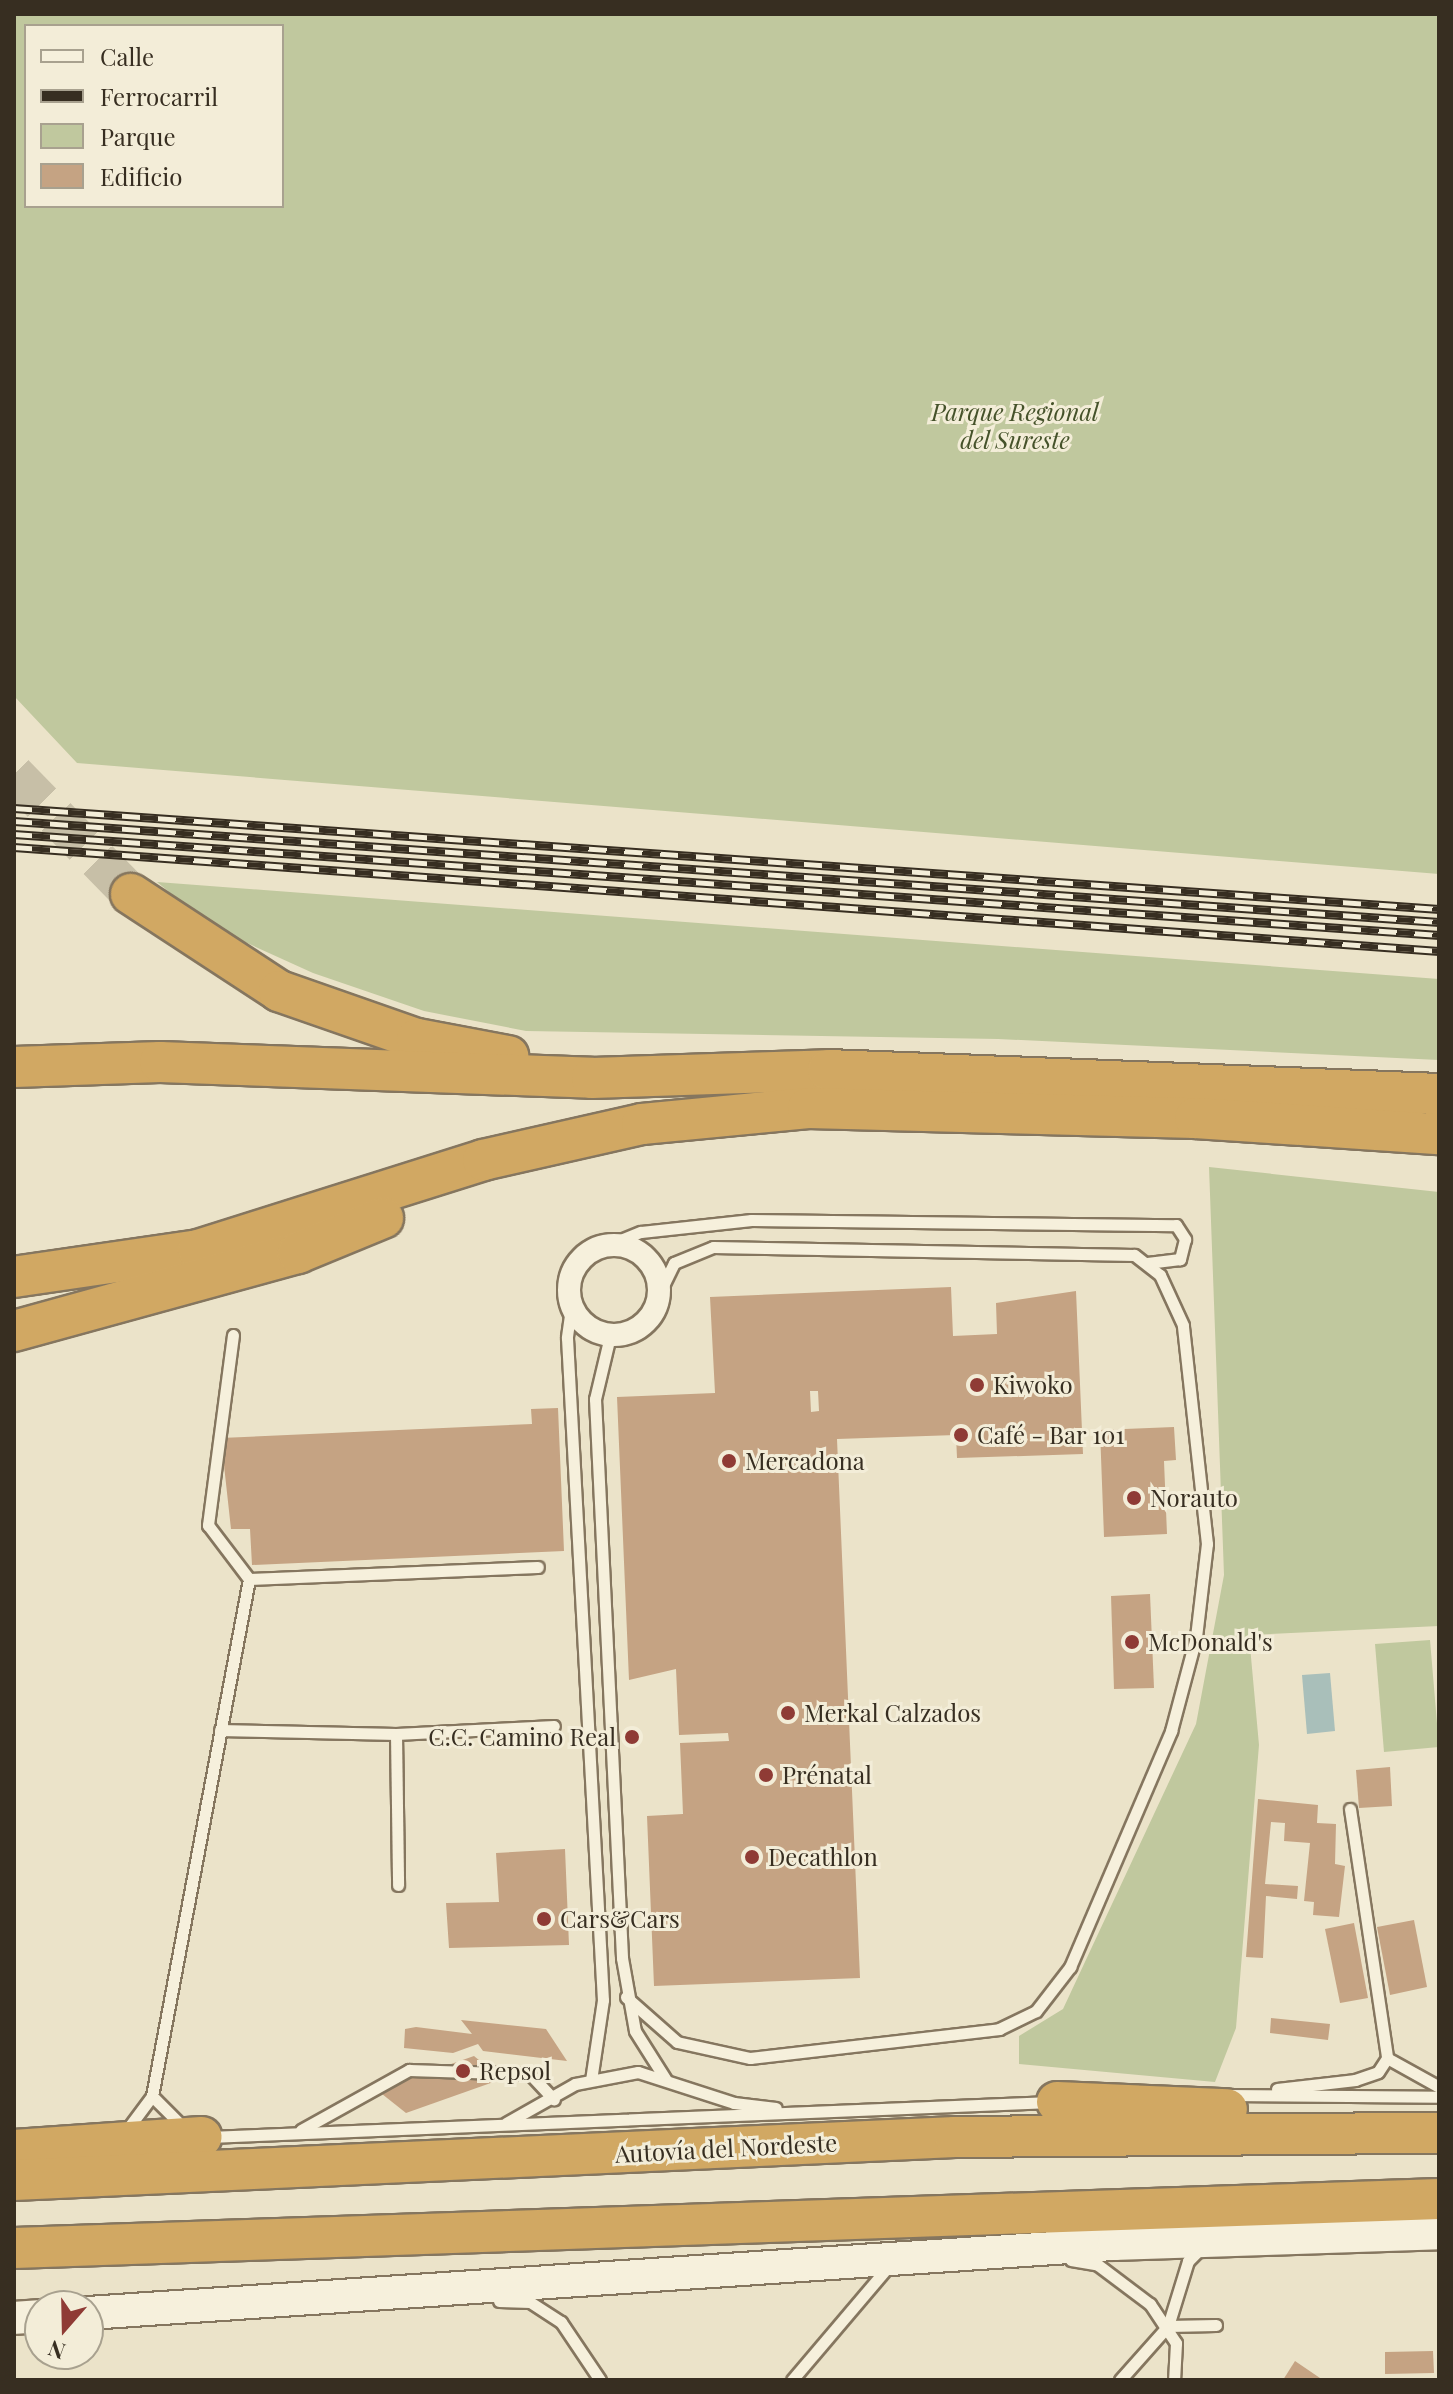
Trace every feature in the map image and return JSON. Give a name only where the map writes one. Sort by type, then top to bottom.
[{"type":"highway","points":[[131,894],[279,991],[391,1031],[507,1056],[726,1071],[1439,1094]]},
{"type":"highway","points":[[14,1067],[160,1062],[498,1076],[726,1071]]},
{"type":"highway","points":[[14,1277],[198,1250],[483,1160],[529,1153],[642,1124],[808,1108],[1195,1118],[1439,1134]]},
{"type":"highway","points":[[14,1331],[298,1253],[529,1153]]},
{"type":"highway","points":[[1057,2102],[1270,2112],[1340,2131]]},
{"type":"highway","name":"Autovía del Nordeste","points":[[14,2180],[955,2137],[1340,2131],[1439,2133]]},
{"type":"highway","points":[[14,2150],[202,2137]]},
{"type":"highway","points":[[14,2248],[1439,2199]]},
{"type":"main road","points":[[104,2312],[1007,2250],[1210,2239],[1439,2233]]},
{"type":"street","points":[[608,1245],[650,1262],[660,1292],[638,1328],[610,1336],[581,1322],[571,1308],[574,1267],[608,1245]]},
{"type":"lane","points":[[608,1245],[641,1232],[751,1220],[1176,1225],[1185,1239],[1180,1259],[1147,1263]]},
{"type":"lane","points":[[626,1997],[677,2042],[750,2058],[999,2029],[1050,1998],[1154,1777],[1182,1697],[1203,1597],[1206,1493],[1183,1325],[1160,1275],[1147,1263],[1115,1251],[713,1247],[674,1263],[660,1292]]},
{"type":"lane","points":[[571,1308],[567,1338],[603,2000],[600,2056],[591,2080]]},
{"type":"lane","points":[[113,2143],[152,2096],[249,1579],[208,1525],[233,1335]]},
{"type":"lane","points":[[610,1336],[595,1399],[626,1997],[635,2031],[666,2080]]},
{"type":"lane","points":[[249,1579],[538,1567]]},
{"type":"lane","points":[[220,1730],[396,1734],[554,1726]]},
{"type":"lane","points":[[396,1734],[398,1885]]},
{"type":"lane","points":[[1248,2094],[1355,2080],[1378,2072],[1387,2058],[1350,1809]]},
{"type":"lane","points":[[1387,2058],[1439,2087]]},
{"type":"lane","points":[[294,2134],[409,2070],[530,2074],[554,2100]]},
{"type":"lane","points":[[495,2127],[591,2080],[638,2072],[734,2103],[812,2112]]},
{"type":"lane","points":[[152,2096],[167,2117],[202,2137],[1248,2094],[1439,2097]]},
{"type":"lane","points":[[1120,2380],[1168,2326],[1188,2261],[1210,2239]]},
{"type":"lane","points":[[1007,2250],[1098,2265],[1127,2282],[1168,2326],[1176,2343],[1174,2380]]},
{"type":"lane","points":[[792,2380],[874,2277],[915,2258]]},
{"type":"lane","points":[[347,2296],[530,2302],[561,2322],[599,2380]]},
{"type":"lane","points":[[1168,2326],[1216,2325]]},
{"type":"green space","name":"Parque Regional del Sureste","points":[[14,14],[1439,14],[1439,874],[77,763],[14,696]]},
{"type":"green space","points":[[157,882],[1439,979],[1439,1060],[998,1039],[526,1031],[424,1011],[313,973],[212,927]]},
{"type":"green space","points":[[1209,1167],[1439,1192],[1439,1626],[1249,1635],[1259,1745],[1236,2028],[1215,2082],[1019,2064],[1019,2036],[1063,2009],[1196,1724],[1224,1575]]},
{"type":"green space","points":[[1430,1640],[1439,1747],[1384,1752],[1375,1644]]},
{"type":"water","points":[[1330,1673],[1335,1731],[1307,1734],[1302,1675]]},
{"type":"building","points":[[951,1287],[953,1336],[997,1334],[996,1303],[1076,1291],[1083,1454],[957,1458],[956,1435],[837,1439],[860,1978],[654,1986],[647,1816],[683,1814],[680,1743],[729,1741],[728,1733],[679,1735],[676,1669],[629,1680],[617,1397],[715,1393],[710,1297]],"holes":[[[810,1391],[818,1391],[819,1411],[811,1412]]]},
{"type":"building","points":[[558,1408],[564,1551],[252,1565],[250,1529],[231,1529],[221,1438],[532,1424],[531,1409]]},
{"type":"building","name":"Norauto","points":[[1174,1427],[1176,1460],[1164,1461],[1167,1534],[1104,1537],[1100,1430]]},
{"type":"building","name":"McDonald's","points":[[1150,1594],[1154,1688],[1114,1689],[1111,1596]]},
{"type":"building","points":[[1390,1767],[1392,1806],[1359,1808],[1356,1770]]},
{"type":"building","points":[[1258,1799],[1318,1805],[1317,1823],[1336,1824],[1335,1864],[1345,1866],[1339,1917],[1313,1915],[1314,1902],[1304,1901],[1310,1843],[1284,1841],[1285,1823],[1271,1822],[1265,1884],[1298,1886],[1297,1899],[1266,1896],[1263,1958],[1246,1957]]},
{"type":"building","points":[[565,1849],[569,1945],[449,1948],[446,1903],[499,1902],[496,1853]]},
{"type":"building","points":[[1414,1920],[1427,1987],[1390,1995],[1377,1927]]},
{"type":"building","points":[[1354,1923],[1368,1998],[1340,2003],[1325,1929]]},
{"type":"building","points":[[1271,2018],[1330,2024],[1328,2040],[1270,2033]]},
{"type":"building","points":[[461,2020],[546,2029],[567,2061],[483,2051],[478,2044],[453,2053],[404,2048],[405,2029],[416,2027],[472,2034]]},
{"type":"building","points":[[474,2056],[502,2079],[406,2113],[377,2090]]},
{"type":"building","points":[[1433,2351],[1434,2373],[1385,2374],[1385,2352]]},
{"type":"building","points":[[1295,2361],[1320,2378],[1319,2380],[1283,2380]]},
{"type":"tunnel","points":[[14,774],[131,894]]},
{"type":"railway","points":[[14,808],[1439,909]]},
{"type":"railway","points":[[14,821],[1439,922]]},
{"type":"railway","points":[[14,834],[1439,935]]},
{"type":"railway","points":[[14,847],[1439,951]]},
{"type":"place","name":"Kiwoko","points":[[977,1385]]},
{"type":"place","name":"Café - Bar 101","points":[[961,1435]]},
{"type":"place","name":"Mercadona","points":[[729,1461]]},
{"type":"place","name":"Norauto","points":[[1134,1498]]},
{"type":"place","name":"McDonald's","points":[[1132,1642]]},
{"type":"place","name":"Merkal Calzados","points":[[788,1713]]},
{"type":"place","name":"C.C. Camino Real","points":[[632,1737]]},
{"type":"place","name":"Prénatal","points":[[766,1775]]},
{"type":"place","name":"Decathlon","points":[[752,1857]]},
{"type":"place","name":"Cars&Cars","points":[[544,1919]]},
{"type":"place","name":"Repsol","points":[[463,2071]]}]
